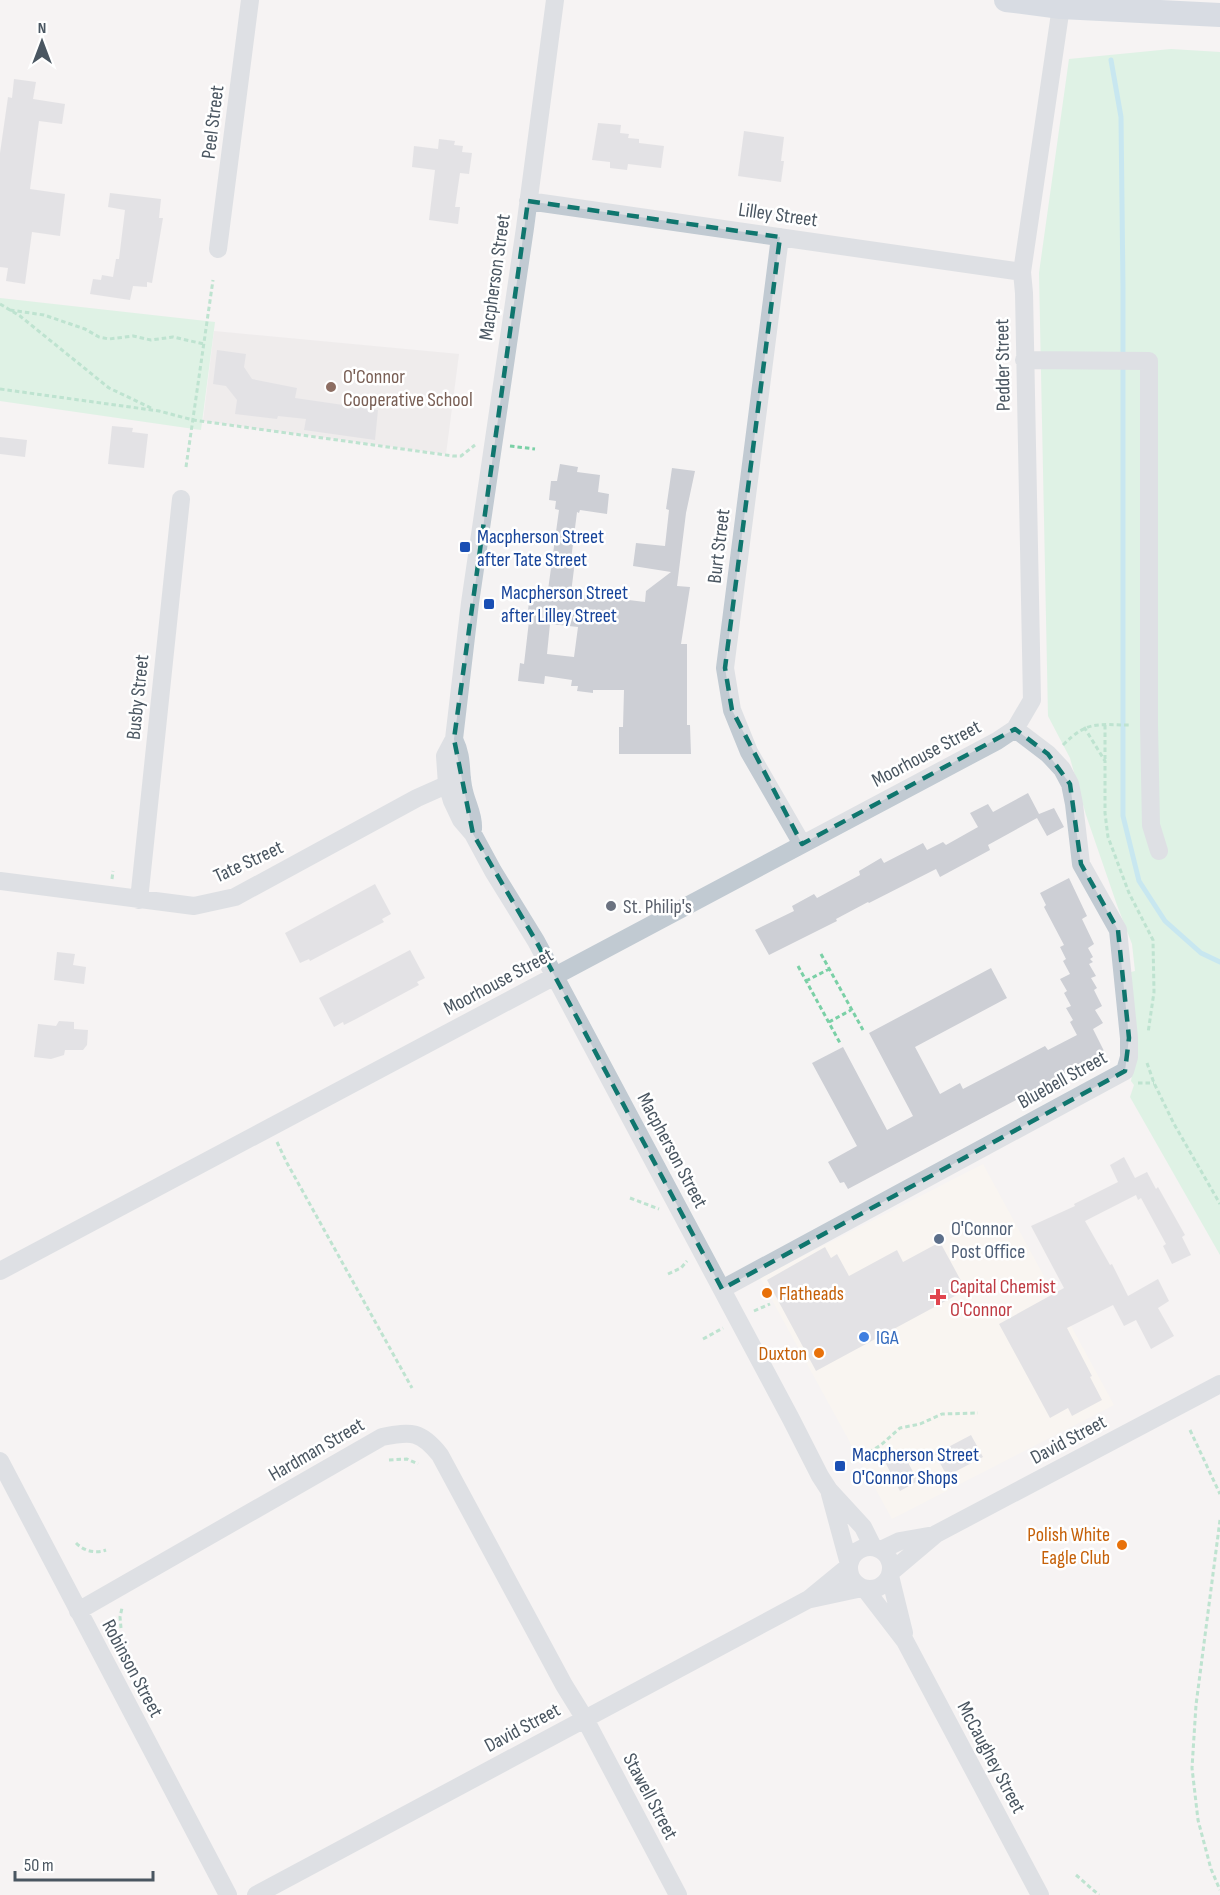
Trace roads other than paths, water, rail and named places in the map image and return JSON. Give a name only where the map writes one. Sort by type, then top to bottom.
[{"type":"main road","points":[[1006,0],[1061,4],[1194,7],[1220,15]]},
{"type":"street","name":"Peel Street","points":[[218,249],[250,0]]},
{"type":"street","name":"Macpherson Street","points":[[555,0],[471,592],[454,739],[461,755],[454,781],[474,818],[473,834],[555,976],[820,1476],[829,1490],[863,1527],[877,1548]]},
{"type":"street","name":"Pedder Street","points":[[1015,729],[1032,700],[1022,272],[1061,4]]},
{"type":"street","name":"Lilley Street","points":[[528,201],[1022,272]]},
{"type":"street","name":"Burt Street","points":[[780,237],[725,668],[732,710],[749,752],[802,844]]},
{"type":"street","points":[[1024,360],[1149,361],[1143,725],[1151,825],[1159,851]]},
{"type":"street","name":"Busby Street","points":[[139,900],[181,499]]},
{"type":"street","name":"Moorhouse Street","points":[[0,1271],[1015,729]]},
{"type":"street","name":"Bluebell Street","points":[[722,1289],[1125,1071],[1137,1042],[1118,930],[1081,864],[1070,784],[1062,769],[1048,754],[1015,729]]},
{"type":"street","name":"Tate Street","points":[[0,881],[194,906],[235,897],[454,781]]},
{"type":"street","name":"David Street","points":[[890,1574],[936,1534],[1220,1384]]},
{"type":"street","name":"Hardman Street","points":[[78,1611],[382,1437],[402,1433],[415,1435],[428,1440],[440,1455],[564,1685],[585,1719]]},
{"type":"street","name":"Robinson Street","points":[[0,1461],[228,1895]]},
{"type":"street","name":"Macpherson Street","points":[[829,1490],[848,1565]]},
{"type":"street","name":"David Street","points":[[877,1548],[936,1534]]},
{"type":"street","points":[[863,1548],[877,1548],[890,1562],[890,1574],[880,1587],[863,1588],[851,1578],[848,1565],[857,1551],[863,1548]]},
{"type":"street","name":"David Street","points":[[256,1895],[809,1599],[848,1565]]},
{"type":"street","name":"McCaughey Street","points":[[890,1574],[905,1641]]},
{"type":"street","name":"David Street","points":[[809,1599],[863,1588]]},
{"type":"street","name":"McCaughey Street","points":[[863,1588],[905,1641],[1040,1895]]},
{"type":"street","name":"Stawell Street","points":[[585,1719],[678,1895]]},
{"type":"waterway","points":[[1111,60],[1121,117],[1123,816],[1139,881],[1165,921],[1201,953],[1220,962]]},
{"type":"place","name":"O'Connor Cooperative School","points":[[331,387]]},
{"type":"place","name":"Macpherson Street after Tate Street","points":[[465,547]]},
{"type":"place","name":"Macpherson Street after Lilley Street","points":[[489,604]]},
{"type":"place","name":"St. Philip's","points":[[611,906]]},
{"type":"place","name":"O'Connor Post Office","points":[[939,1239]]},
{"type":"place","name":"Flatheads","points":[[767,1293]]},
{"type":"place","name":"Capital Chemist O'Connor","points":[[938,1297]]},
{"type":"place","name":"IGA","points":[[864,1337]]},
{"type":"place","name":"Duxton","points":[[819,1353]]},
{"type":"place","name":"Macpherson Street O'Connor Shops","points":[[840,1466]]},
{"type":"place","name":"Polish White Eagle Club","points":[[1122,1545]]}]
